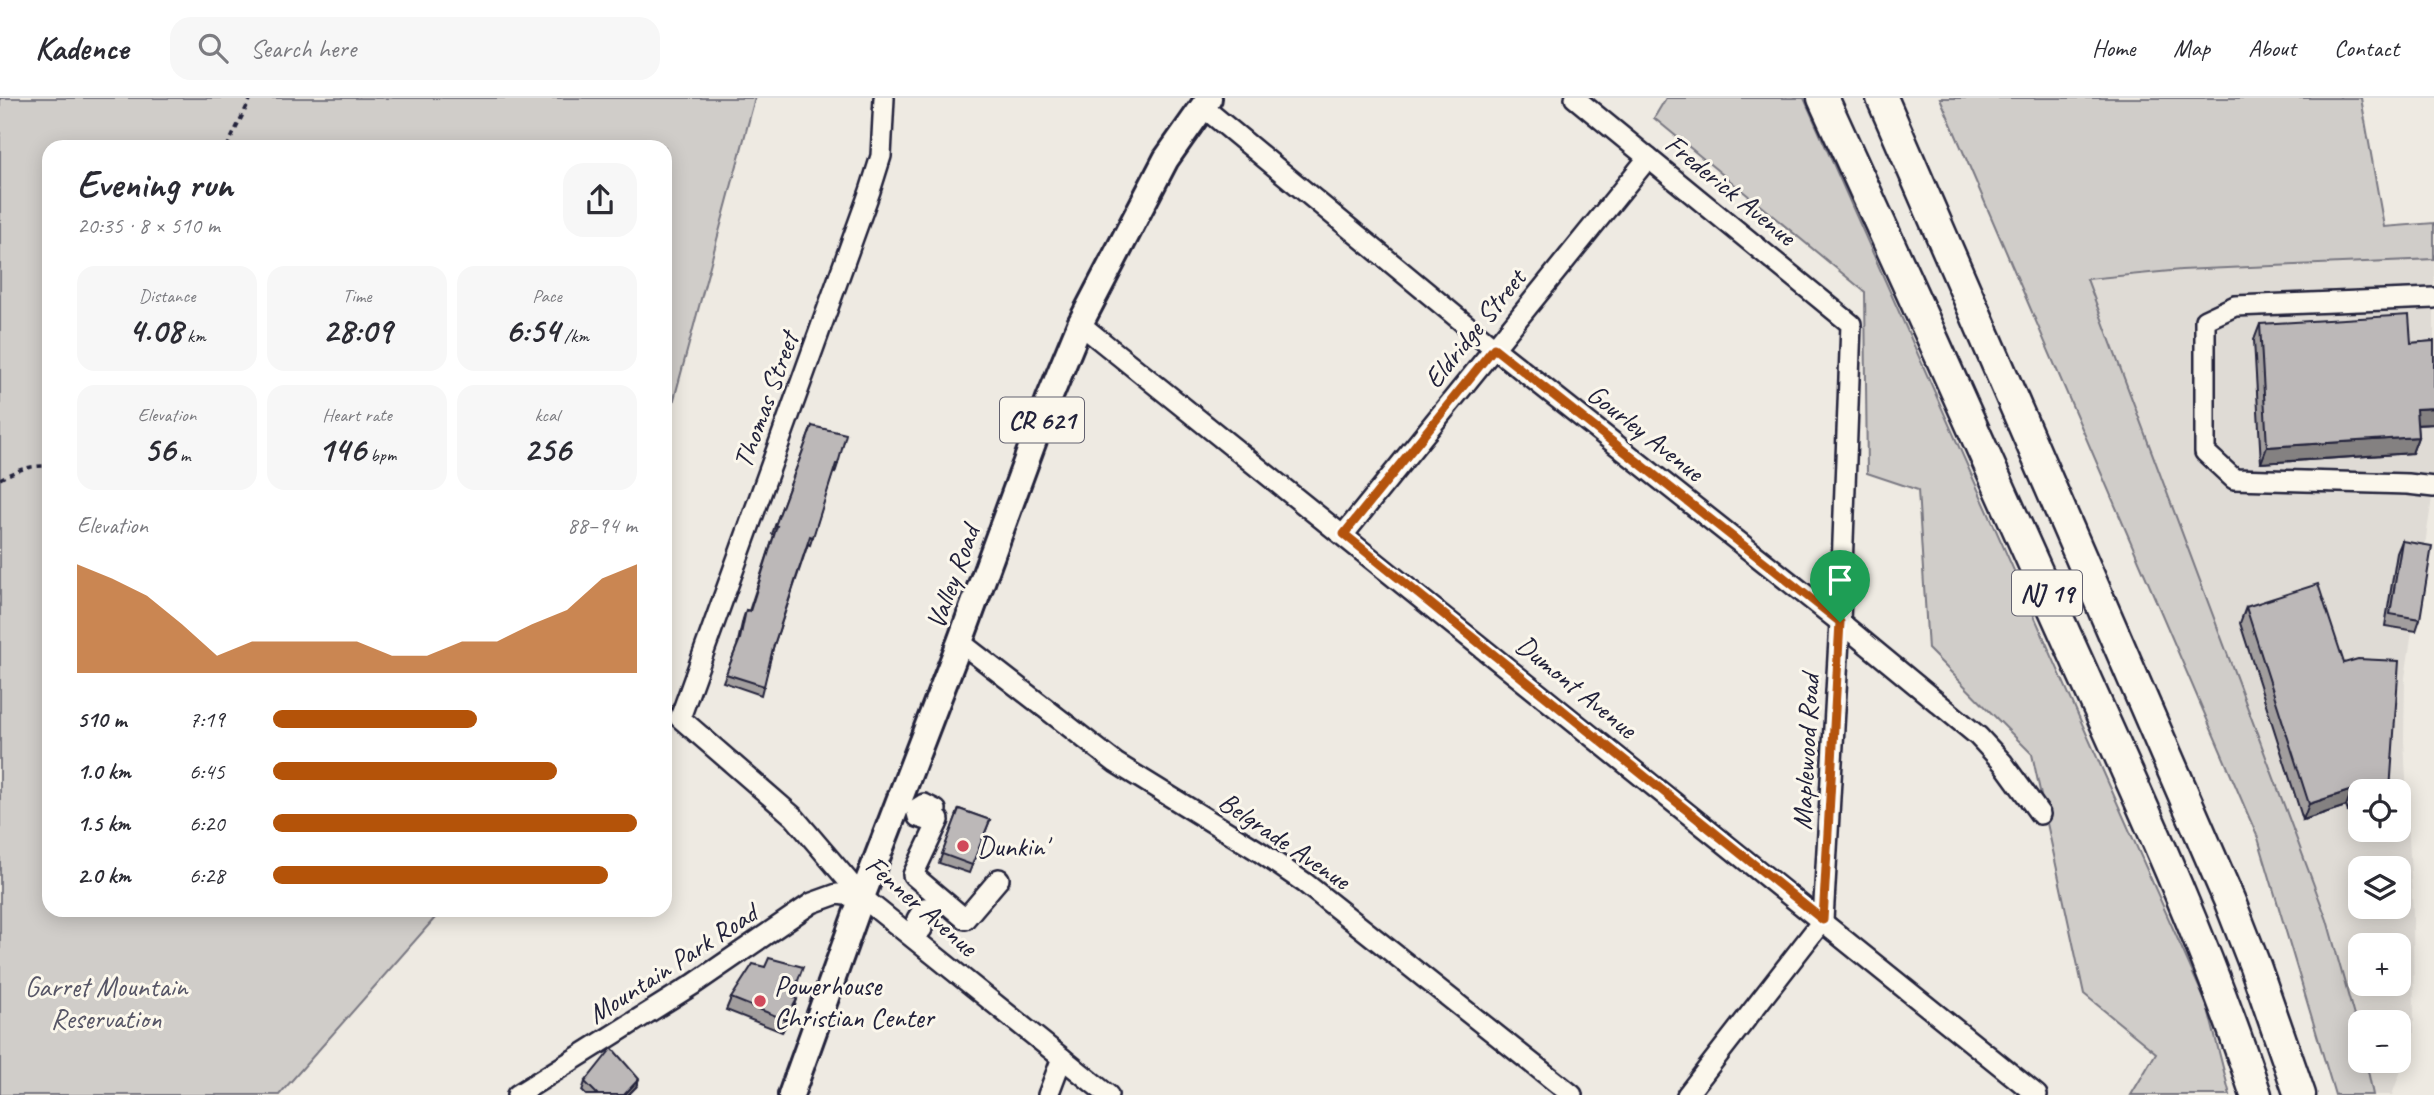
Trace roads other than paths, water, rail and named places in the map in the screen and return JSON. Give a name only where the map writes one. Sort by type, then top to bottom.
[{"type":"highway","name":"NJ 19","points":[[1823,98],[2153,830],[2211,972],[2256,1095]]},
{"type":"highway","name":"NJ 19","points":[[1882,98],[2220,880],[2255,966],[2300,1095]]},
{"type":"main road","name":"Valley Road","points":[[791,1095],[862,897],[907,805],[960,642],[1049,399],[1080,324],[1166,159],[1206,102]]},
{"type":"street","name":"Thomas Street","points":[[680,718],[870,191],[881,156],[884,98]]},
{"type":"street","name":"Frederick Avenue","points":[[1575,98],[1851,324]]},
{"type":"street","name":"Gourley Avenue","points":[[1206,102],[1494,348],[1840,622],[1978,736],[2004,763],[2040,814]]},
{"type":"street","name":"Eldridge Street","points":[[1344,534],[1648,158]]},
{"type":"street","points":[[2434,298],[2235,306],[2205,320],[2205,452],[2234,480],[2434,487]]},
{"type":"street","name":"Dumont Avenue","points":[[1080,324],[2038,1095]]},
{"type":"street","name":"Maplewood Road","points":[[1823,920],[1840,622],[1851,324]]},
{"type":"street","name":"Belgrade Avenue","points":[[960,642],[1116,763],[1305,883],[1572,1095]]},
{"type":"street","name":"Fenner Avenue","points":[[680,718],[794,817],[862,897],[918,934],[1108,1095]]},
{"type":"street","points":[[907,805],[924,804],[936,810],[935,818],[939,820],[913,876],[939,904],[965,919],[999,878]]},
{"type":"street","name":"Mountain Park Road","points":[[517,1095],[694,985],[812,903],[836,894],[862,897]]},
{"type":"street","points":[[918,934],[931,929],[941,918],[939,904]]},
{"type":"street","points":[[1687,1095],[1823,920]]},
{"type":"street","points":[[1048,1095],[1062,1058]]},
{"type":"place","name":"Dunkin'","points":[[963,846]]},
{"type":"place","name":"Powerhouse Christian Center","points":[[760,1001]]},
{"type":"park label","name":"Garret Mountain Reservation","points":[[106,1002]]}]
